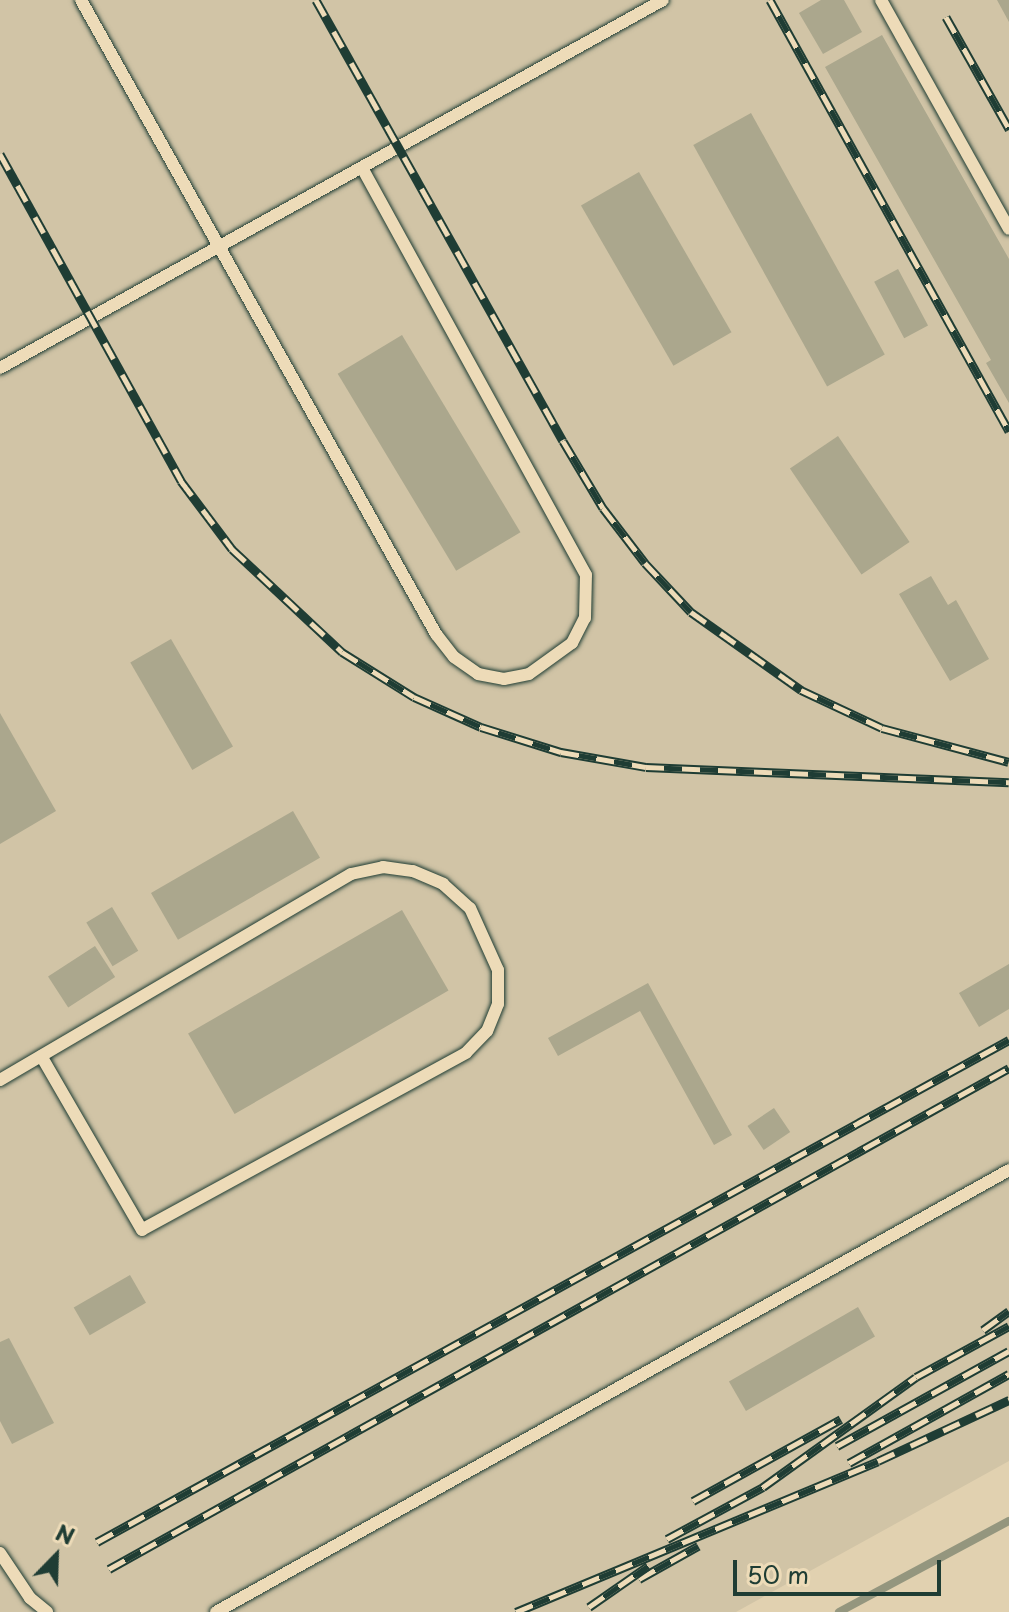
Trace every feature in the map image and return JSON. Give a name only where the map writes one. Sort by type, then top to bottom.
[{"type":"lane","points":[[81,0],[436,634],[454,657],[478,674],[504,679],[529,674],[552,662],[572,643],[585,618],[586,575],[362,168]]},
{"type":"lane","points":[[0,368],[663,0]]},
{"type":"lane","points":[[881,0],[1009,229]]},
{"type":"lane","points":[[0,1080],[351,874],[383,867],[413,871],[443,884],[470,908],[498,970],[498,1004],[487,1031],[466,1053],[142,1230],[41,1056]]},
{"type":"lane","points":[[216,1612],[1009,1170]]},
{"type":"lane","points":[[0,1553],[30,1598],[47,1612]]},
{"type":"shaded area","points":[[0,0],[1009,0],[1009,1461],[736,1612],[0,1612]]},
{"type":"building","points":[[821,0],[844,0],[862,32],[823,54],[799,13]]},
{"type":"building","points":[[997,0],[1009,0],[1009,22]]},
{"type":"building","points":[[882,35],[1009,259],[1009,403],[986,363],[991,360],[825,67]]},
{"type":"building","points":[[751,113],[885,354],[827,386],[693,145]]},
{"type":"building","points":[[639,172],[732,332],[673,366],[581,206]]},
{"type":"building","points":[[898,269],[928,326],[904,338],[874,282]]},
{"type":"building","points":[[402,335],[520,532],[456,571],[338,374]]},
{"type":"building","points":[[838,436],[910,542],[861,575],[790,468]]},
{"type":"building","points":[[931,576],[948,605],[956,600],[989,659],[950,681],[899,594]]},
{"type":"building","points":[[171,639],[233,746],[192,770],[130,662]]},
{"type":"building","points":[[0,713],[56,811],[0,844]]},
{"type":"building","points":[[293,811],[320,858],[178,940],[151,893]]},
{"type":"building","points":[[112,907],[138,951],[113,966],[86,922]]},
{"type":"building","points":[[402,910],[448,991],[235,1114],[188,1034]]},
{"type":"building","points":[[95,946],[115,977],[68,1008],[48,976]]},
{"type":"building","points":[[1009,964],[1009,1009],[979,1027],[959,993]]},
{"type":"building","points":[[648,983],[732,1135],[714,1145],[640,1011],[558,1056],[548,1038]]},
{"type":"building","points":[[774,1108],[790,1132],[764,1150],[747,1126]]},
{"type":"building","points":[[130,1275],[146,1303],[90,1335],[74,1308]]},
{"type":"building","points":[[858,1307],[875,1336],[746,1411],[729,1382]]},
{"type":"building","points":[[9,1338],[54,1423],[12,1444],[0,1421],[0,1342]]},
{"type":"waterway","points":[[839,1612],[1009,1521]]},
{"type":"railway","points":[[316,0],[563,441],[603,508],[645,563],[691,612],[801,690],[882,728],[1009,762]]},
{"type":"railway","points":[[770,0],[1009,431]]},
{"type":"railway","points":[[946,17],[1009,129]]},
{"type":"railway","points":[[0,154],[181,481],[232,549],[342,652],[414,697],[481,727],[561,752],[646,767],[1009,782]]},
{"type":"railway","points":[[97,1542],[1009,1040]]},
{"type":"railway","points":[[109,1569],[1009,1068]]},
{"type":"railway","points":[[983,1330],[1009,1311]]},
{"type":"railway","points":[[667,1539],[763,1487],[916,1377],[1009,1326]]},
{"type":"railway","points":[[837,1446],[1009,1351]]},
{"type":"railway","points":[[849,1463],[1009,1374]]},
{"type":"railway","points":[[516,1612],[878,1461],[1009,1400]]},
{"type":"railway","points":[[693,1501],[841,1419]]},
{"type":"railway","points":[[639,1579],[698,1546]]},
{"type":"railway","points":[[589,1607],[648,1566]]}]
